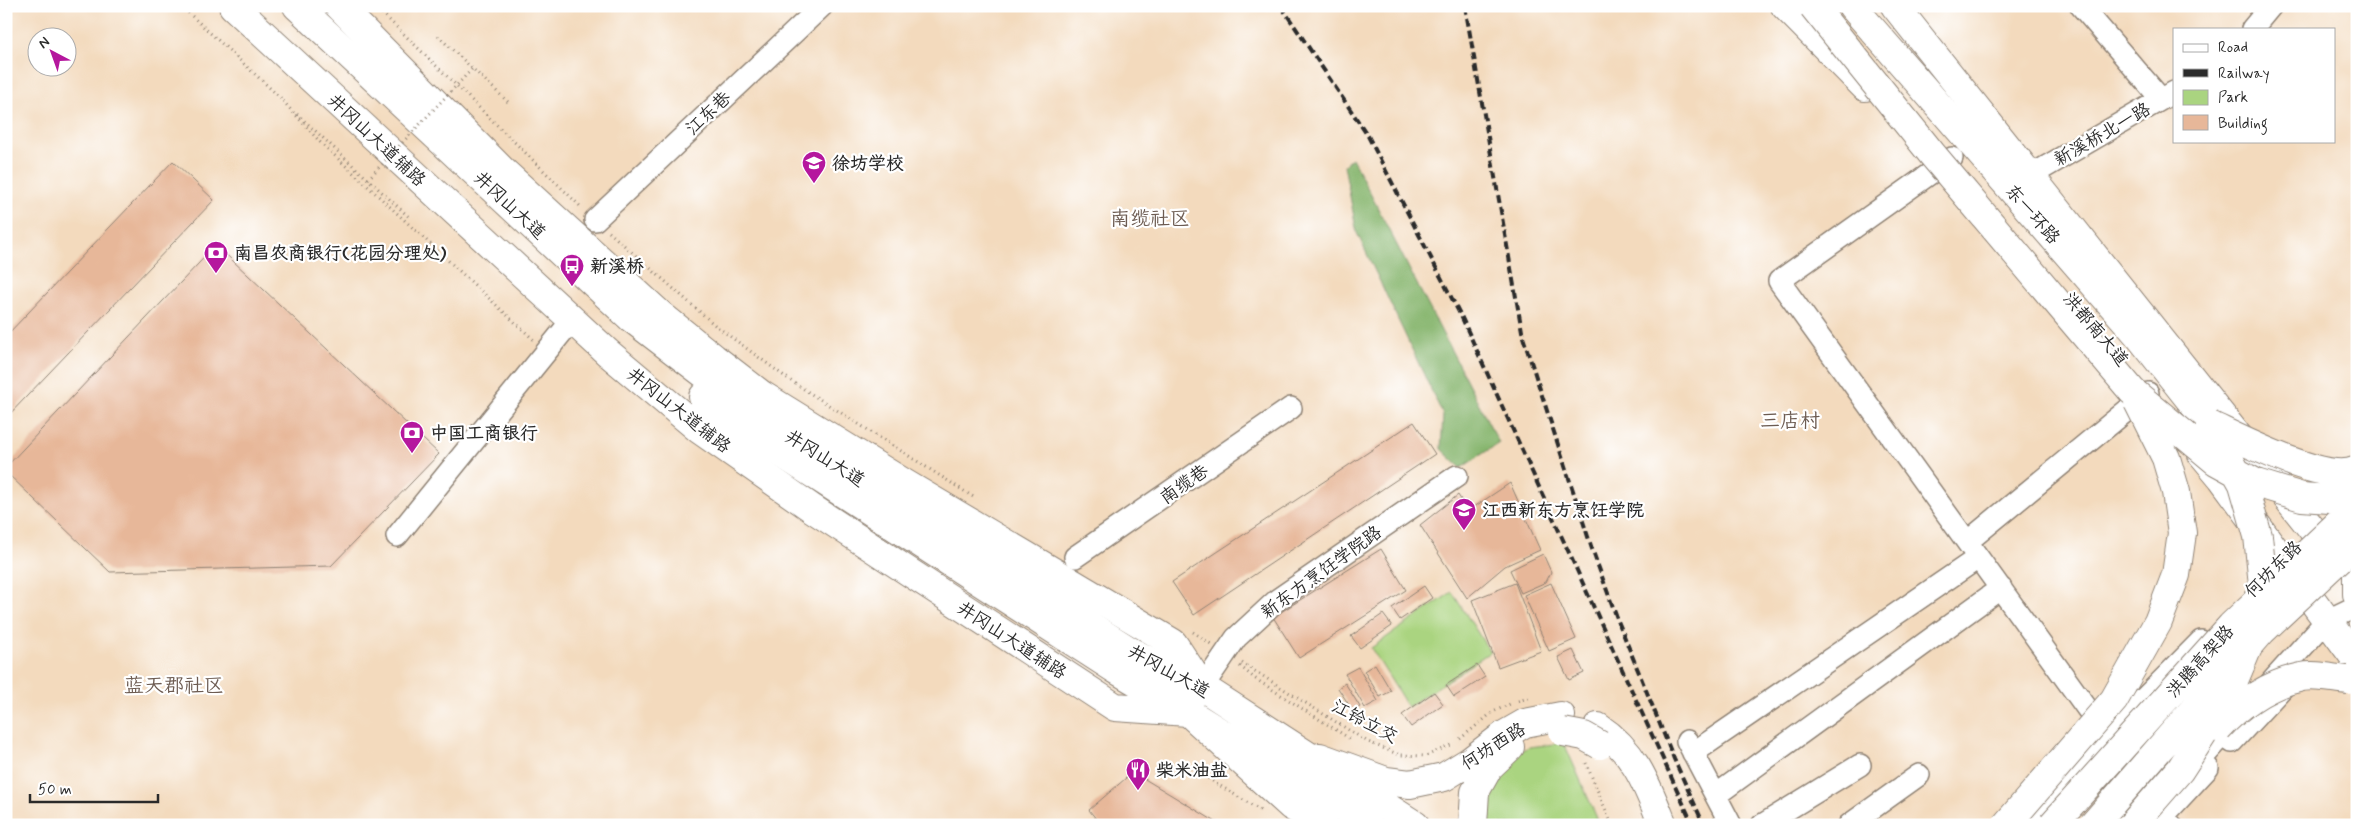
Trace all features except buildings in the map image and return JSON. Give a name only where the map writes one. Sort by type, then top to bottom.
[{"type":"main road","name":"井冈山大道辅路","points":[[233,6],[572,320],[700,430],[813,509],[1115,707],[1188,712]]},
{"type":"main road","name":"井冈山大道","points":[[276,6],[619,331],[739,426],[1115,669],[1188,712],[1368,825]]},
{"type":"main road","name":"井冈山大道","points":[[297,6],[631,318],[759,416],[1132,652],[1202,687],[1304,751],[1415,825]]},
{"type":"main road","points":[[339,6],[503,171],[662,316],[714,358],[762,395],[1173,643],[1202,687]]},
{"type":"main road","points":[[1785,6],[1942,156]]},
{"type":"main road","points":[[1813,6],[2141,391],[2222,478],[2357,661]]},
{"type":"main road","points":[[1823,6],[1942,156]]},
{"type":"main road","name":"东一环路","points":[[1852,6],[1921,83],[2139,336],[2210,425],[2243,484],[2258,536],[2264,595],[2249,645],[2227,696],[2180,770]]},
{"type":"main road","points":[[1866,6],[1921,83]]},
{"type":"main road","points":[[1895,6],[2312,529],[2357,596]]},
{"type":"main road","points":[[2141,391],[2216,461],[2256,483],[2302,497],[2342,500],[2357,496]]},
{"type":"main road","points":[[2006,825],[2114,700],[2158,622],[2176,575],[2182,533],[2176,492],[2166,458],[2141,391]]},
{"type":"main road","points":[[2210,425],[2262,450],[2312,468],[2350,473],[2357,470]]},
{"type":"main road","points":[[2312,529],[2357,489]]},
{"type":"main road","name":"洪腾高架路","points":[[2052,825],[2231,626],[2357,506]]},
{"type":"main road","name":"洪腾高架路","points":[[2094,825],[2262,631],[2357,542]]},
{"type":"main road","points":[[2357,567],[2355,580],[2357,596]]},
{"type":"main road","points":[[2132,825],[2232,712],[2265,689],[2303,676],[2348,680],[2357,684]]},
{"type":"main road","points":[[1188,712],[1291,806],[1323,825]]},
{"type":"main road","name":"何坊西路","points":[[1304,751],[1386,781],[1410,784],[1444,776],[1470,761],[1504,735],[1525,723],[1562,724],[1584,736],[1612,756],[1623,772],[1647,825]]},
{"type":"main road","name":"何坊西路","points":[[1473,825],[1475,792],[1489,767],[1506,749],[1531,735],[1562,724]]},
{"type":"main road","name":"何坊西路","points":[[1593,742],[1614,737],[1626,750],[1639,770],[1663,825]]},
{"type":"street","name":"江东巷","points":[[595,220],[822,6]]},
{"type":"street","points":[[2081,6],[2168,96]]},
{"type":"street","points":[[2253,28],[2271,6]]},
{"type":"street","name":"新溪桥北一路","points":[[2030,176],[2168,96]]},
{"type":"street","points":[[1942,156],[1779,281],[2107,736],[2162,818]]},
{"type":"street","points":[[397,536],[572,320]]},
{"type":"street","points":[[1731,825],[1690,747],[1973,550],[2141,391]]},
{"type":"street","name":"南缆巷","points":[[1075,557],[1291,408]]},
{"type":"street","name":"新东方烹饪学院路","points":[[1188,712],[1202,687],[1236,638],[1277,600],[1457,476]]},
{"type":"street","name":"何坊东路","points":[[2064,825],[2124,760],[2288,568],[2312,529]]},
{"type":"street","name":"何坊东路","points":[[2028,825],[2107,736],[2288,568]]},
{"type":"street","points":[[1716,795],[2001,588]]},
{"type":"street","points":[[2142,825],[2162,818],[2331,627],[2357,608]]},
{"type":"street","points":[[1762,825],[1860,765]]},
{"type":"street","points":[[1849,825],[1919,774]]},
{"type":"path","points":[[181,6],[409,217]]},
{"type":"path","points":[[375,6],[595,220],[716,326],[791,381],[980,500]]},
{"type":"path","points":[[438,36],[508,102]]},
{"type":"path","points":[[368,179],[472,69]]},
{"type":"path","points":[[283,101],[320,142],[547,352]]},
{"type":"path","name":"江铃立交","points":[[1188,629],[1368,742],[1400,755],[1426,756],[1453,744],[1493,712],[1523,699],[1540,696]]},
{"type":"path","points":[[1254,678],[1352,740]]},
{"type":"path","points":[[1593,742],[1612,825]]},
{"type":"path","points":[[1191,768],[1264,813]]},
{"type":"green space","points":[[1352,158],[1499,443],[1461,468],[1441,449],[1443,415],[1357,233],[1344,165]]},
{"type":"green space","points":[[1452,592],[1490,652],[1408,707],[1371,648]]},
{"type":"green space","points":[[1564,743],[1600,825],[1483,825],[1487,791],[1515,753],[1529,747]]},
{"type":"railway","points":[[1281,6],[1368,136],[1462,318],[1693,825]]},
{"type":"railway","points":[[1465,6],[1523,337],[1592,549],[1618,621],[1674,759],[1704,825]]},
{"type":"place","name":"徐坊学校","points":[[814,184]]},
{"type":"place","name":"南昌农商银行(花园分理处)","points":[[216,274]]},
{"type":"place","name":"新溪桥","points":[[572,287]]},
{"type":"place","name":"中国工商银行","points":[[412,454]]},
{"type":"place","name":"江西新东方烹饪学院","points":[[1464,531]]},
{"type":"place","name":"柴米油盐","points":[[1138,791]]},
{"type":"district","name":"南缆社区","points":[[1150,218]]},
{"type":"district","name":"三店村","points":[[1790,420]]},
{"type":"district","name":"蓝天郡社区","points":[[174,685]]}]
